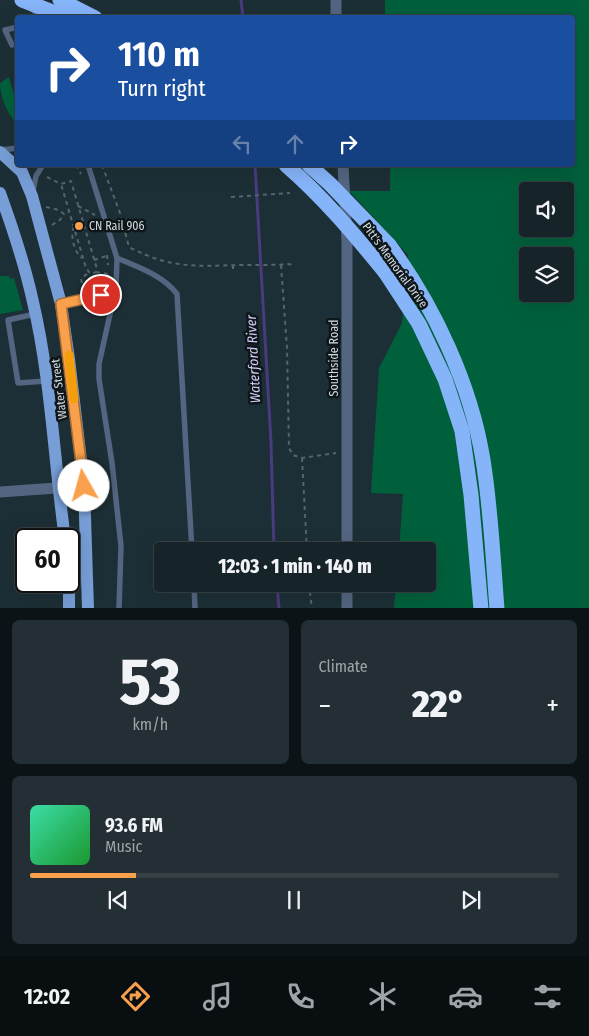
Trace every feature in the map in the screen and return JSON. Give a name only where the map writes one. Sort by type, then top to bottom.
[{"type":"highway","points":[[22,0],[60,15]]},
{"type":"highway","points":[[60,0],[89,15]]},
{"type":"highway","name":"Pitt's Memorial Drive","points":[[288,167],[308,184],[349,228],[385,272],[419,324],[445,379],[462,431],[471,495],[481,608]]},
{"type":"highway","name":"Pitt's Memorial Drive","points":[[311,167],[389,245],[407,270],[438,326],[465,387],[483,459],[497,608]]},
{"type":"main road","name":"Water Street","points":[[0,151],[15,165]]},
{"type":"main road","name":"Water Street","points":[[17,167],[22,172],[32,196],[61,304],[84,486],[88,608]]},
{"type":"main road","name":"Water Street","points":[[0,194],[22,257],[35,314],[46,381],[64,528]]},
{"type":"main road","points":[[69,593],[69,608]]},
{"type":"street","points":[[336,0],[336,15]]},
{"type":"street","name":"Southside Road","points":[[343,167],[347,242],[348,542]]},
{"type":"street","points":[[0,492],[84,486]]},
{"type":"street","points":[[347,592],[347,608]]},
{"type":"lane","points":[[26,0],[29,6],[40,15]]},
{"type":"lane","points":[[41,0],[44,11],[43,15]]},
{"type":"lane","points":[[15,28],[5,30],[12,45],[15,44]]},
{"type":"lane","points":[[0,151],[15,148]]},
{"type":"lane","points":[[32,196],[36,176],[42,167]]},
{"type":"lane","points":[[89,167],[117,258],[116,287],[100,364],[99,379],[112,463],[121,546],[119,608]]},
{"type":"lane","points":[[117,258],[162,280],[172,287],[176,294],[191,542]]},
{"type":"lane","points":[[61,304],[101,295]]},
{"type":"lane","points":[[35,314],[8,320],[16,374],[18,383],[46,381]]},
{"type":"lane","points":[[194,592],[195,608]]},
{"type":"path","points":[[77,167],[84,182]]},
{"type":"path","points":[[103,167],[120,213],[129,247],[158,261],[196,266],[295,264]]},
{"type":"path","points":[[47,177],[61,184],[71,181],[97,269],[96,272]]},
{"type":"path","points":[[61,184],[88,272]]},
{"type":"path","points":[[231,197],[290,194]]},
{"type":"path","points":[[44,206],[59,210],[64,214]]},
{"type":"path","points":[[78,206],[95,215],[92,207]]},
{"type":"path","points":[[50,226],[60,220],[64,214],[70,212]]},
{"type":"path","points":[[101,295],[105,292],[108,280],[106,250]]},
{"type":"path","points":[[94,260],[107,256]]},
{"type":"path","points":[[233,265],[233,272]]},
{"type":"path","points":[[282,265],[289,448],[293,455],[302,458],[348,451]]},
{"type":"path","points":[[88,272],[92,274],[96,272],[108,274]]},
{"type":"path","points":[[82,283],[81,279],[88,272]]},
{"type":"path","points":[[302,458],[307,542]]},
{"type":"path","points":[[311,592],[312,608]]},
{"type":"green space","points":[[385,0],[589,0],[589,608],[394,608],[395,592],[436,592],[436,542],[400,542],[403,494],[371,493],[379,368],[402,323],[408,255],[349,191],[390,191],[390,167],[575,167],[575,15],[385,15]]},
{"type":"green space","points":[[9,77],[15,99],[15,121],[5,105],[0,83]]},
{"type":"green space","points":[[0,276],[9,276],[10,279],[14,278],[23,310],[0,314]]},
{"type":"waterway","name":"Waterford River","points":[[241,0],[243,15]]},
{"type":"waterway","name":"Waterford River","points":[[255,167],[271,442],[274,542]]},
{"type":"waterway","name":"Waterford River","points":[[278,592],[279,608]]},
{"type":"slow traffic","points":[[69,355],[74,399]]},
{"type":"place","name":"CN Rail 906","points":[[79,226]]},
{"type":"route","points":[[84,486],[61,304],[101,295]]}]
